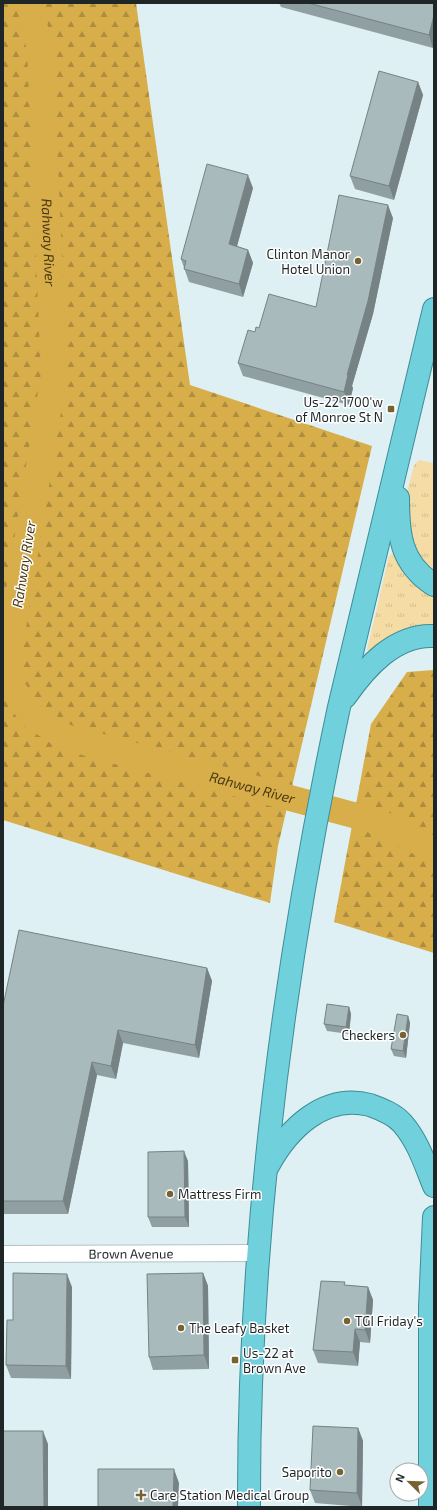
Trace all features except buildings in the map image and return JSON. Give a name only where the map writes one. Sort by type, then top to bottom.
[{"type":"highway","points":[[249,1507],[250,1431],[259,1253],[266,1171],[287,988],[313,836],[339,707],[434,309]]},
{"type":"highway","points":[[397,465],[397,520],[401,541],[413,566],[434,585]]},
{"type":"highway","points":[[339,707],[356,681],[383,654],[409,639],[434,636]]},
{"type":"highway","points":[[266,1171],[281,1145],[308,1117],[327,1107],[346,1103],[358,1103],[376,1107],[400,1122],[417,1146],[434,1186]]},
{"type":"highway","points":[[430,1507],[431,1300],[434,1217]]},
{"type":"street","name":"Brown Avenue","points":[[3,1254],[259,1253]]},
{"type":"green space","points":[[3,3],[136,3],[190,385],[372,446],[278,846],[270,903],[3,820]]},
{"type":"green space","points":[[419,460],[434,463],[434,575],[419,561],[403,508],[414,465]]},
{"type":"green space","points":[[396,551],[434,594],[434,628],[383,641],[369,651],[367,650],[389,556]]},
{"type":"green space","points":[[434,670],[434,953],[334,922],[371,724],[407,672]]},
{"type":"waterway","name":"Rahway River","points":[[29,3],[40,49],[54,374],[5,677],[31,715],[65,737],[379,822],[434,850]]},
{"type":"place","name":"Clinton Manor Hotel Union","points":[[358,261]]},
{"type":"place","name":"Us-22 1700'w of Monroe St N","points":[[391,409]]},
{"type":"place","name":"Checkers","points":[[403,1035]]},
{"type":"place","name":"Mattress Firm","points":[[170,1194]]},
{"type":"place","name":"TGI Friday's","points":[[347,1321]]},
{"type":"place","name":"The Leafy Basket","points":[[181,1328]]},
{"type":"place","name":"Us-22 at Brown Ave","points":[[235,1360]]},
{"type":"place","name":"Saporito","points":[[340,1472]]},
{"type":"place","name":"Care Station Medical Group","points":[[141,1495]]}]
